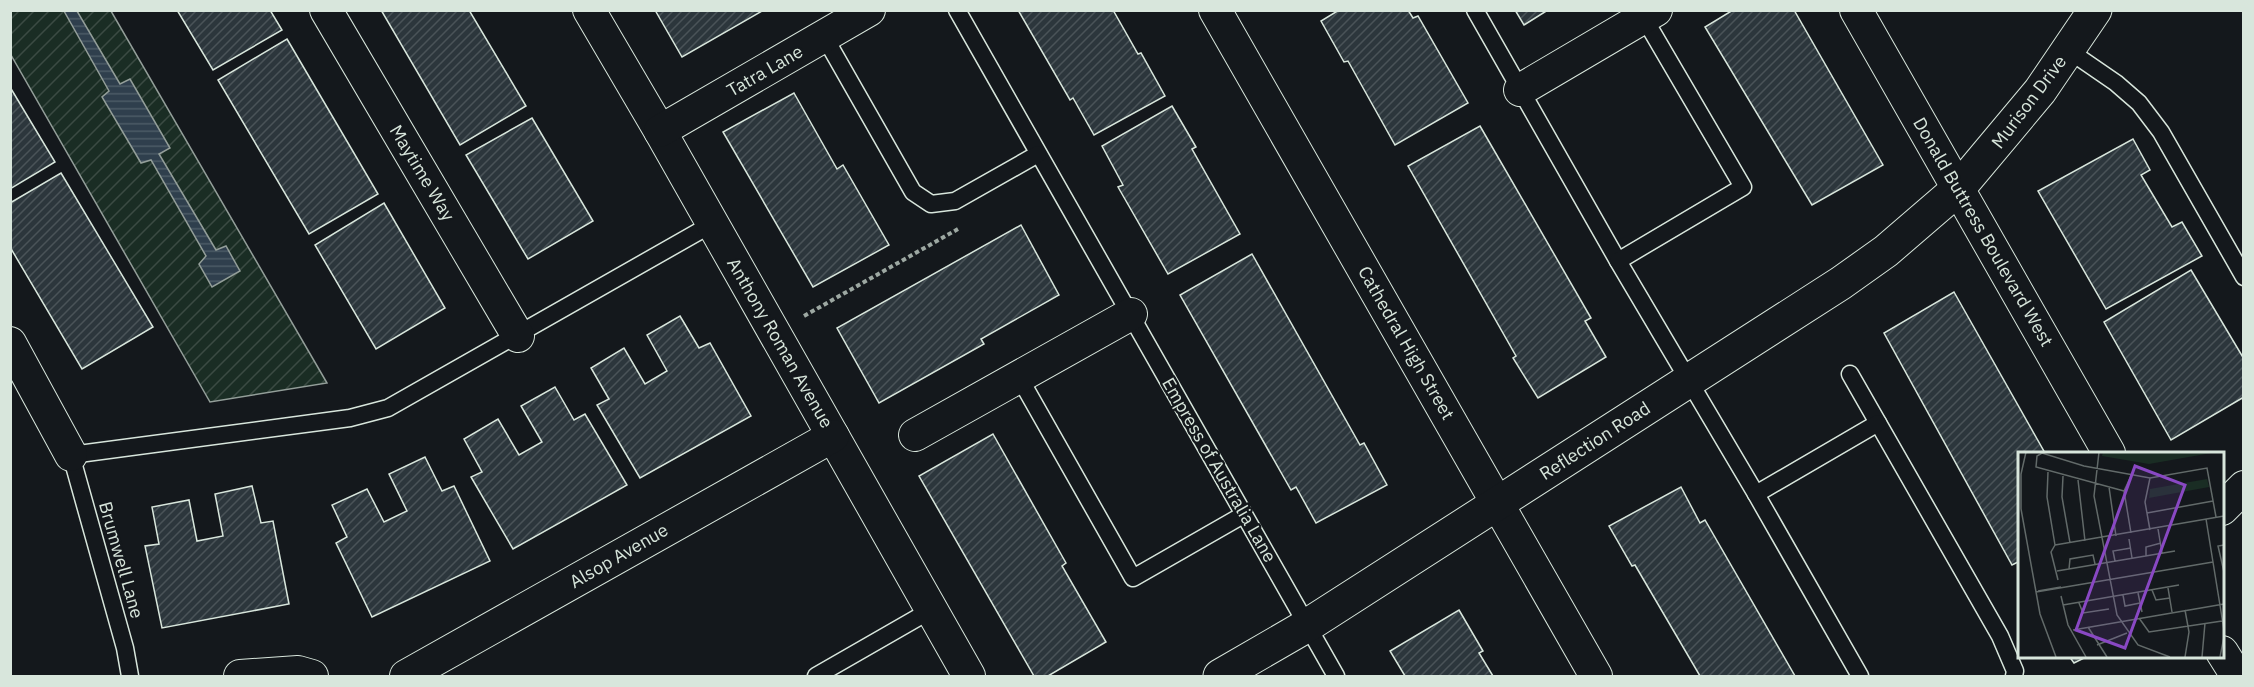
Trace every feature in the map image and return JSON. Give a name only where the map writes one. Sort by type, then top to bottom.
[{"type":"street","name":"Maytime Way","points":[[326,10],[518,336]]},
{"type":"street","name":"Anthony Roman Avenue","points":[[589,10],[969,676]]},
{"type":"street","name":"Tatra Lane","points":[[660,131],[869,10]]},
{"type":"street","name":"Cathedral High Street","points":[[1215,10],[1596,676]]},
{"type":"street","name":"Donald Buttress Boulevard West","points":[[1856,10],[2108,452]]},
{"type":"street","name":"Murison Drive","points":[[1958,189],[2020,117],[2095,10]]},
{"type":"street","points":[[1520,90],[1650,14]]},
{"type":"street","name":"Reflection Road","points":[[1220,676],[1308,625],[1841,283],[1886,251],[1958,189]]},
{"type":"street","points":[[915,435],[1131,314]]},
{"type":"street","points":[[10,343],[71,455]]},
{"type":"street","name":"Alsop Avenue","points":[[406,676],[833,436]]},
{"type":"street","points":[[2224,508],[2244,488]]},
{"type":"street","points":[[2224,654],[2237,676]]},
{"type":"street","points":[[240,676],[279,672],[298,672],[312,676]]},
{"type":"lane","name":"Empress of Australia Lane","points":[[957,10],[1336,676]]},
{"type":"lane","points":[[1475,10],[1618,261],[1756,494],[1860,676]]},
{"type":"lane","points":[[1618,261],[1743,187],[1650,14]]},
{"type":"lane","points":[[824,36],[913,192],[931,204],[954,201],[1038,154]]},
{"type":"lane","points":[[2068,50],[2116,83],[2139,103],[2161,132],[2244,277]]},
{"type":"lane","points":[[71,455],[350,418],[388,408],[712,224]]},
{"type":"lane","points":[[1850,374],[2000,636],[2015,671],[2014,676]]},
{"type":"lane","points":[[1019,377],[1133,578],[1243,515]]},
{"type":"lane","points":[[1756,494],[1878,423]]},
{"type":"lane","name":"Brumwell Lane","points":[[71,455],[125,648],[130,676]]},
{"type":"lane","points":[[816,676],[932,610]]},
{"type":"path","points":[[804,316],[963,226]]},
{"type":"green space","points":[[10,11],[111,11],[327,383],[210,402],[11,55]]},
{"type":"water","points":[[64,11],[77,11],[120,84],[130,79],[170,148],[159,154],[216,250],[226,246],[240,271],[212,287],[199,264],[206,256],[151,160],[141,163],[102,97],[109,91]]},
{"type":"building","points":[[177,10],[270,10],[282,30],[213,70]]},
{"type":"building","points":[[381,10],[469,10],[526,106],[460,145]]},
{"type":"building","points":[[655,10],[764,10],[682,57]]},
{"type":"building","points":[[1018,10],[1113,10],[1165,96],[1094,135],[1073,98],[1070,100]]},
{"type":"building","points":[[1339,10],[1408,10],[1413,18],[1418,16],[1468,103],[1395,145],[1348,61],[1344,62],[1321,21]]},
{"type":"building","points":[[1515,10],[1548,10],[1524,25]]},
{"type":"building","points":[[1733,10],[1794,10],[1883,165],[1812,205],[1705,27]]},
{"type":"building","points":[[287,39],[378,194],[309,234],[218,80]]},
{"type":"building","points":[[10,87],[55,162],[10,189]]},
{"type":"building","points":[[794,93],[837,169],[843,165],[889,245],[813,287],[723,132]]},
{"type":"building","points":[[1172,106],[1196,147],[1192,149],[1240,234],[1168,274],[1118,187],[1123,185],[1102,146]]},
{"type":"building","points":[[532,118],[593,221],[528,259],[466,155]]},
{"type":"building","points":[[1480,126],[1591,318],[1585,321],[1606,357],[1538,398],[1513,358],[1516,356],[1408,166]]},
{"type":"building","points":[[2133,139],[2150,170],[2141,175],[2172,227],[2182,222],[2202,256],[2106,309],[2038,191]]},
{"type":"building","points":[[61,173],[153,327],[82,369],[10,247],[10,203]]},
{"type":"building","points":[[384,203],[445,308],[376,349],[315,245]]},
{"type":"building","points":[[1021,225],[1059,295],[981,339],[984,344],[879,403],[837,328]]},
{"type":"building","points":[[1252,254],[1360,445],[1364,443],[1387,485],[1316,523],[1296,487],[1291,490],[1180,295]]},
{"type":"building","points":[[2191,270],[2244,359],[2244,397],[2171,440],[2104,322]]},
{"type":"building","points":[[1954,292],[2044,452],[2018,452],[2018,562],[2012,565],[1884,333]]},
{"type":"building","points":[[680,316],[699,348],[710,343],[751,416],[640,478],[597,405],[609,399],[591,368],[624,348],[645,384],[667,371],[647,335]]},
{"type":"building","points":[[555,387],[574,420],[585,414],[627,485],[513,549],[471,477],[482,472],[464,439],[498,419],[519,455],[542,442],[521,406]]},
{"type":"building","points":[[993,434],[1066,563],[1062,566],[1106,642],[1048,676],[1034,676],[919,476]]},
{"type":"building","points":[[425,457],[442,491],[454,486],[490,561],[372,617],[336,543],[347,537],[332,505],[367,489],[384,522],[407,511],[389,474]]},
{"type":"building","points":[[252,486],[261,523],[273,521],[289,604],[162,628],[145,546],[159,544],[152,507],[189,500],[197,541],[223,536],[215,494]]},
{"type":"building","points":[[1681,487],[1700,523],[1705,520],[1795,676],[1700,676],[1635,565],[1632,566],[1609,526]]},
{"type":"building","points":[[1459,610],[1483,651],[1479,653],[1493,676],[1405,676],[1390,651]]},
{"type":"building","points":[[2070,657],[2086,657],[2074,663]]}]
